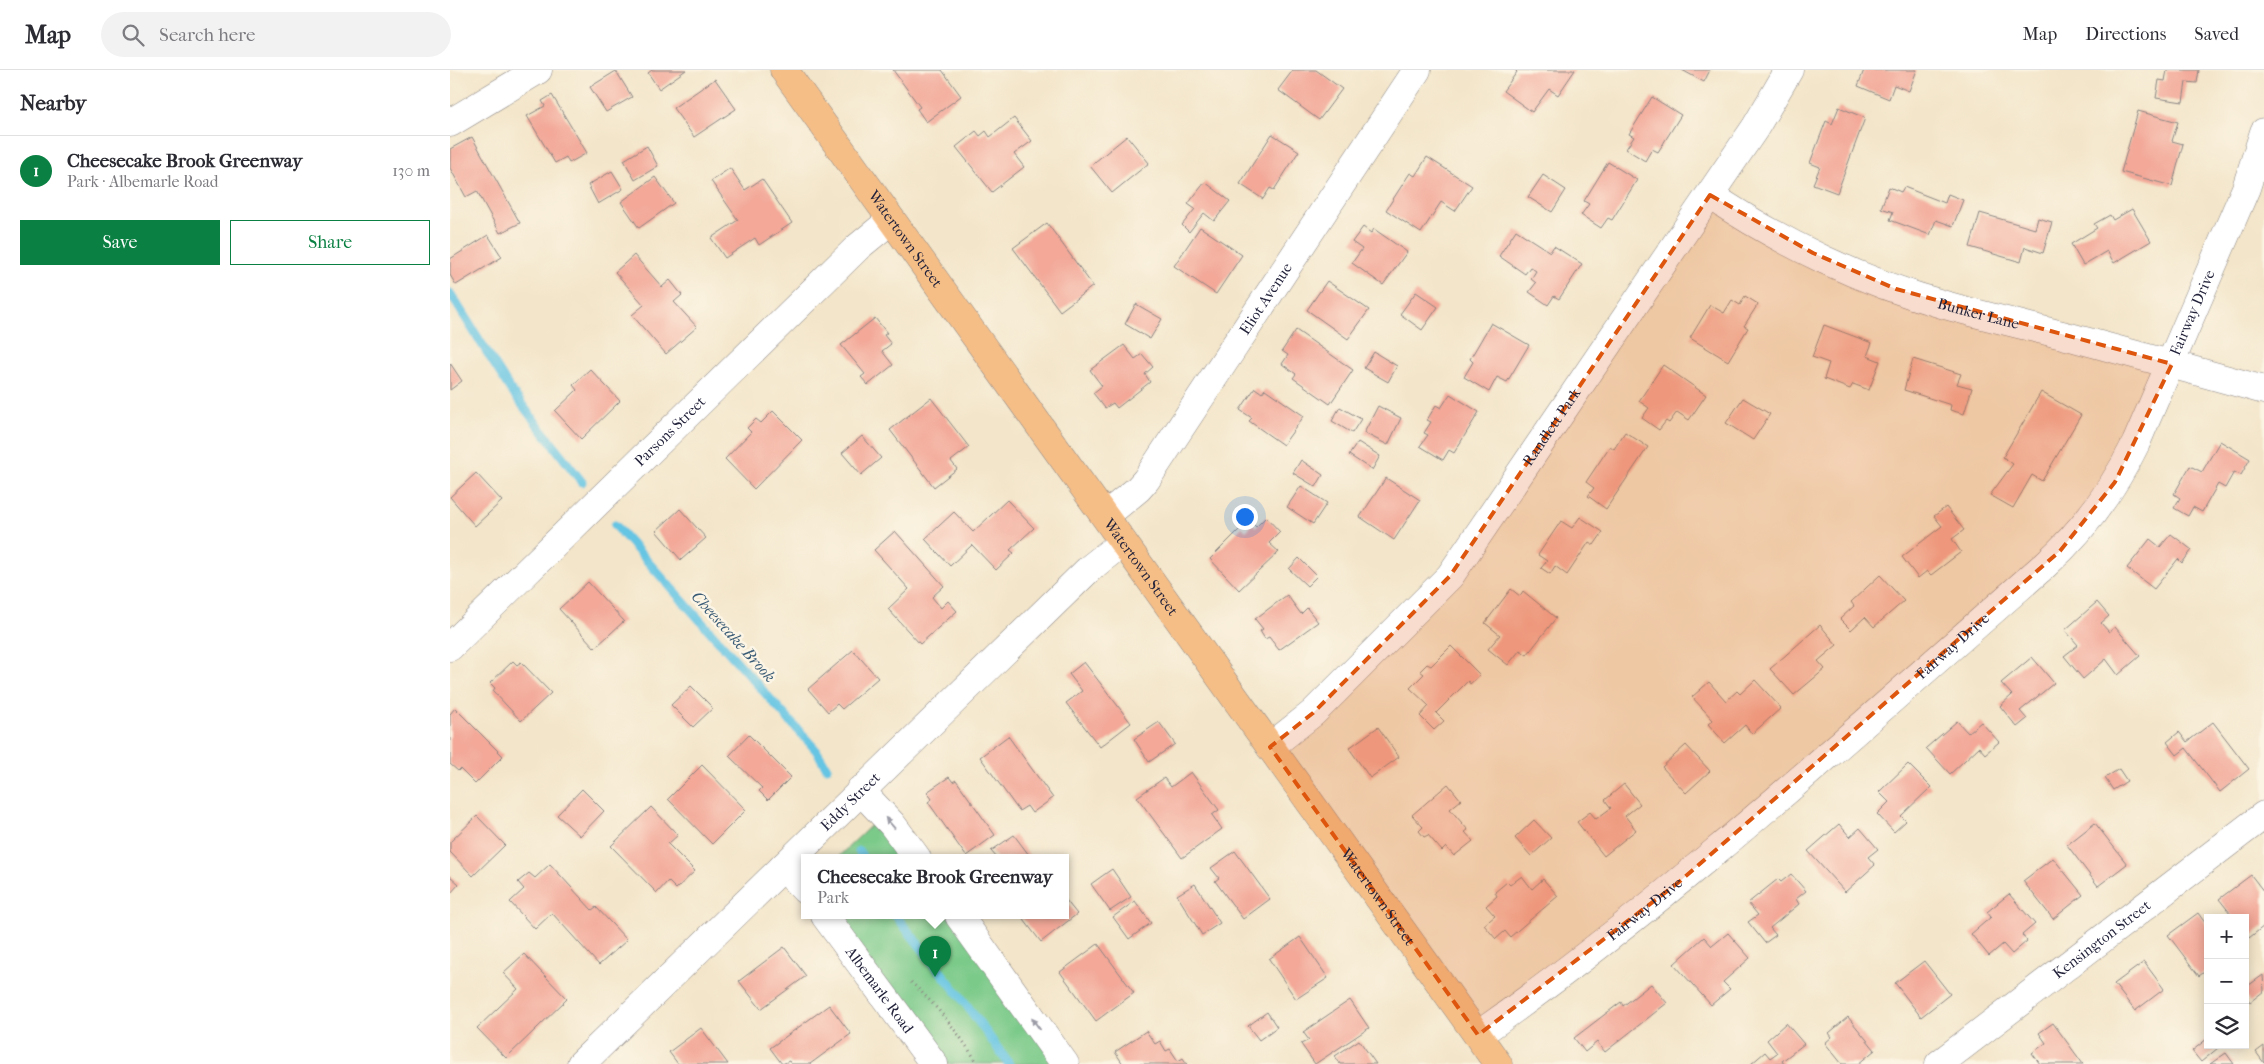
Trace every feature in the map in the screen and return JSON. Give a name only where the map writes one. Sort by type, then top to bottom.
[{"type":"main road","name":"Watertown Street","points":[[784,70],[1498,1064]]},
{"type":"street","points":[[450,123],[538,70]]},
{"type":"street","name":"Eliot Avenue","points":[[1105,516],[1138,490],[1146,480],[1417,70]]},
{"type":"street","name":"Randlett Park","points":[[1270,747],[1313,713],[1450,576],[1755,128],[1789,70]]},
{"type":"street","name":"Fairway Drive","points":[[1478,1035],[1520,1005],[1679,882],[2060,551],[2089,519],[2115,482],[2136,443],[2172,364],[2246,188],[2264,132]]},
{"type":"street","name":"Bunker Lane","points":[[1710,195],[1738,213],[1805,249],[1896,289],[1946,306],[2172,364],[2264,390]]},
{"type":"street","name":"Parsons Street","points":[[450,647],[858,247],[891,220]]},
{"type":"street","name":"Eddy Street","points":[[582,1064],[860,790],[1089,569],[1123,542]]},
{"type":"street","points":[[860,790],[892,824],[914,854]]},
{"type":"street","name":"Kensington Street","points":[[1939,1064],[2264,815]]},
{"type":"street","points":[[782,867],[801,886]]},
{"type":"street","name":"Albemarle Road","points":[[827,919],[934,1064]]},
{"type":"street","points":[[960,919],[1065,1064]]},
{"type":"path","points":[[909,981],[935,1004],[953,1026],[978,1064]]},
{"type":"highlighted area","points":[[1710,195],[1813,253],[1896,289],[2172,364],[2115,482],[2060,551],[1679,882],[1478,1035],[1270,747],[1313,713],[1450,576]]},
{"type":"green space","points":[[883,814],[912,854],[841,854]]},
{"type":"green space","points":[[826,919],[959,919],[1064,1064],[933,1064]]},
{"type":"building","points":[[652,70],[686,70],[659,89],[648,73]]},
{"type":"building","points":[[893,70],[942,70],[961,96],[926,122],[917,109],[920,107]]},
{"type":"building","points":[[1293,70],[1316,70],[1342,89],[1319,120],[1278,90]]},
{"type":"building","points":[[1515,70],[1575,70],[1558,95],[1549,89],[1532,112],[1503,91],[1517,72]]},
{"type":"building","points":[[1682,70],[1710,70],[1704,82]]},
{"type":"building","points":[[1864,70],[1917,70],[1909,91],[1894,85],[1889,99],[1858,86]]},
{"type":"building","points":[[2167,70],[2199,70],[2197,83],[2186,82],[2183,102],[2156,98],[2159,80],[2165,81]]},
{"type":"building","points":[[616,71],[632,97],[606,112],[590,87]]},
{"type":"building","points":[[715,79],[736,109],[694,137],[673,108]]},
{"type":"building","points":[[552,95],[587,153],[569,163],[566,157],[555,163],[527,116],[545,106],[542,101]]},
{"type":"building","points":[[1652,97],[1681,115],[1658,152],[1652,149],[1645,161],[1626,149],[1634,137],[1629,134]]},
{"type":"building","points":[[1839,107],[1865,118],[1837,193],[1813,184],[1820,167],[1810,163],[1826,121],[1832,124]]},
{"type":"building","points":[[2138,111],[2178,122],[2172,141],[2183,144],[2172,186],[2121,172]]},
{"type":"building","points":[[1014,118],[1032,141],[1014,154],[1024,167],[992,192],[956,147],[976,131],[980,136],[986,131],[990,137]]},
{"type":"building","points":[[1272,134],[1299,151],[1274,190],[1270,188],[1263,199],[1240,184]]},
{"type":"building","points":[[1127,136],[1149,163],[1112,193],[1090,166]]},
{"type":"building","points":[[472,137],[520,223],[500,233],[477,191],[466,197],[450,168],[450,149]]},
{"type":"building","points":[[647,146],[658,166],[635,180],[624,160]]},
{"type":"building","points":[[1427,157],[1472,186],[1455,211],[1441,202],[1421,233],[1386,210],[1410,173],[1415,176]]},
{"type":"building","points":[[1608,162],[1637,180],[1612,220],[1608,218],[1601,228],[1581,215],[1589,204],[1584,201]]},
{"type":"building","points":[[730,168],[745,190],[762,179],[792,223],[759,245],[755,238],[725,258],[711,238],[738,220],[711,181]]},
{"type":"building","points":[[612,171],[623,189],[598,204],[588,185]]},
{"type":"building","points":[[1543,175],[1566,190],[1552,212],[1528,197]]},
{"type":"building","points":[[655,177],[674,203],[639,228],[621,202]]},
{"type":"building","points":[[1205,182],[1230,201],[1214,221],[1204,213],[1189,232],[1182,225],[1195,209],[1188,204]]},
{"type":"building","points":[[1889,187],[1901,192],[1904,187],[1945,203],[1948,194],[1963,200],[1953,226],[1936,220],[1930,235],[1890,220],[1893,212],[1881,208]]},
{"type":"building","points":[[2132,209],[2151,241],[2114,263],[2107,251],[2083,265],[2071,244],[2097,228],[2094,224],[2110,215],[2113,220]]},
{"type":"building","points":[[1980,213],[2035,229],[2038,218],[2052,222],[2043,253],[2025,247],[2021,262],[1970,247]]},
{"type":"building","points":[[1047,223],[1093,286],[1060,311],[1013,248]]},
{"type":"building","points":[[1200,227],[1242,255],[1216,294],[1174,266]]},
{"type":"building","points":[[1363,227],[1371,233],[1374,229],[1407,252],[1383,285],[1352,263],[1362,249],[1352,242]]},
{"type":"building","points":[[1516,230],[1550,252],[1554,246],[1582,264],[1559,299],[1554,296],[1548,305],[1529,292],[1536,283],[1531,279],[1536,271],[1530,267],[1525,274],[1499,256]]},
{"type":"building","points":[[488,235],[502,257],[456,285],[450,275],[450,259]]},
{"type":"building","points":[[634,255],[662,287],[670,280],[682,295],[674,302],[697,327],[666,354],[632,315],[644,305],[615,272]]},
{"type":"building","points":[[1327,281],[1369,310],[1348,339],[1307,310]]},
{"type":"building","points":[[1416,292],[1438,307],[1422,330],[1400,314]]},
{"type":"building","points":[[1745,296],[1758,304],[1744,326],[1748,328],[1728,361],[1690,338],[1710,305],[1724,313],[1732,300],[1740,305]]},
{"type":"building","points":[[1136,304],[1162,319],[1150,339],[1125,324]]},
{"type":"building","points":[[875,318],[887,333],[884,335],[891,344],[882,351],[893,365],[868,385],[861,377],[865,374],[841,345]]},
{"type":"building","points":[[1491,323],[1529,345],[1507,382],[1497,377],[1489,392],[1464,377],[1473,362],[1470,359]]},
{"type":"building","points":[[1824,325],[1872,343],[1867,356],[1880,361],[1869,390],[1853,384],[1850,389],[1824,379],[1829,363],[1812,357]]},
{"type":"building","points":[[1296,330],[1353,370],[1330,404],[1293,378],[1296,374],[1282,364],[1288,355],[1282,351]]},
{"type":"building","points":[[1124,345],[1135,359],[1142,354],[1153,367],[1145,374],[1150,382],[1117,408],[1113,403],[1105,408],[1093,393],[1102,386],[1090,370]]},
{"type":"building","points":[[1374,352],[1397,366],[1388,382],[1364,368]]},
{"type":"building","points":[[1913,359],[1961,374],[1957,384],[1972,388],[1964,414],[1950,410],[1951,405],[1904,390]]},
{"type":"building","points":[[450,363],[462,381],[450,390]]},
{"type":"building","points":[[1663,365],[1706,395],[1689,420],[1677,412],[1669,423],[1666,421],[1659,430],[1642,418],[1649,408],[1639,401]]},
{"type":"building","points":[[590,369],[620,401],[581,439],[555,411],[577,390],[573,385]]},
{"type":"building","points":[[1255,388],[1262,393],[1265,389],[1304,416],[1283,445],[1249,421],[1252,418],[1240,410]]},
{"type":"building","points":[[2041,392],[2081,415],[2042,481],[2032,475],[2013,508],[1990,495],[2013,464],[2003,457]]},
{"type":"building","points":[[1450,394],[1479,412],[1454,453],[1449,450],[1443,460],[1420,446],[1428,435],[1424,433],[1431,422],[1427,420],[1436,405],[1441,408]]},
{"type":"building","points":[[931,398],[969,447],[951,461],[957,469],[934,487],[890,430]]},
{"type":"building","points":[[1743,398],[1770,414],[1753,440],[1726,423]]},
{"type":"building","points":[[1378,406],[1401,418],[1388,445],[1364,433]]},
{"type":"building","points":[[1340,407],[1361,419],[1352,433],[1332,421]]},
{"type":"building","points":[[773,411],[802,440],[754,489],[725,459],[751,432],[747,428],[756,419],[761,423]]},
{"type":"building","points":[[1625,432],[1648,447],[1606,509],[1588,496],[1594,488],[1586,482],[1610,446],[1614,449]]},
{"type":"building","points":[[862,436],[881,458],[861,475],[842,453]]},
{"type":"building","points":[[2220,441],[2250,459],[2241,475],[2234,472],[2225,488],[2218,484],[2202,512],[2193,507],[2188,516],[2174,508],[2180,498],[2174,494],[2190,466],[2202,472]]},
{"type":"building","points":[[1358,442],[1380,456],[1372,470],[1349,455]]},
{"type":"building","points":[[1301,460],[1323,475],[1316,487],[1293,473]]},
{"type":"building","points":[[476,473],[502,501],[475,526],[450,497]]},
{"type":"building","points":[[1386,478],[1420,500],[1394,540],[1360,517]]},
{"type":"building","points":[[1301,486],[1327,503],[1313,524],[1287,507]]},
{"type":"building","points":[[1007,500],[1034,528],[1010,550],[1014,553],[996,570],[972,545],[950,566],[925,539],[954,512],[973,532]]},
{"type":"building","points":[[1946,507],[1964,530],[1952,539],[1961,552],[1931,575],[1927,571],[1918,578],[1902,557],[1942,526],[1934,516]]},
{"type":"building","points":[[680,509],[706,538],[681,560],[656,531]]},
{"type":"building","points":[[1266,517],[1280,532],[1269,543],[1279,552],[1239,590],[1210,559],[1242,527],[1246,531],[1253,524],[1256,527]]},
{"type":"building","points":[[1580,517],[1603,532],[1594,545],[1589,542],[1567,575],[1555,566],[1550,574],[1541,568],[1547,561],[1538,555],[1561,521],[1572,528]]},
{"type":"building","points":[[895,531],[944,586],[932,597],[941,608],[948,601],[957,611],[920,644],[888,609],[909,589],[874,550]]},
{"type":"building","points":[[2171,534],[2192,550],[2182,563],[2178,559],[2154,589],[2127,568],[2150,539],[2160,547]]},
{"type":"building","points":[[1299,558],[1317,576],[1307,586],[1289,569]]},
{"type":"building","points":[[1880,575],[1904,601],[1874,627],[1865,617],[1851,630],[1840,619],[1854,606],[1851,602]]},
{"type":"building","points":[[588,582],[624,621],[595,648],[559,609]]},
{"type":"building","points":[[1511,589],[1520,596],[1523,591],[1556,618],[1527,655],[1520,650],[1508,665],[1488,649],[1500,635],[1485,623]]},
{"type":"building","points":[[1287,595],[1301,614],[1307,608],[1318,622],[1279,650],[1269,637],[1265,639],[1260,631],[1263,629],[1255,619]]},
{"type":"building","points":[[2097,602],[2109,616],[2101,623],[2109,632],[2115,627],[2140,656],[2118,675],[2106,659],[2083,679],[2064,656],[2078,645],[2065,630]]},
{"type":"building","points":[[1820,625],[1837,645],[1818,661],[1825,669],[1794,695],[1770,669]]},
{"type":"building","points":[[1451,646],[1480,675],[1470,684],[1468,681],[1436,713],[1444,721],[1434,730],[1420,716],[1429,706],[1410,688],[1424,674],[1420,671],[1427,664],[1431,666]]},
{"type":"building","points":[[853,650],[878,678],[842,709],[837,704],[828,712],[808,689]]},
{"type":"building","points":[[2032,657],[2054,683],[2020,711],[2027,719],[2017,727],[2000,706],[2012,695],[2001,683]]},
{"type":"building","points":[[513,661],[517,665],[521,662],[551,693],[521,721],[493,691],[495,688],[490,683]]},
{"type":"building","points":[[1084,662],[1131,723],[1100,747],[1066,703],[1082,691],[1069,674]]},
{"type":"building","points":[[1755,680],[1781,708],[1752,734],[1745,725],[1725,743],[1708,724],[1713,720],[1692,697],[1709,682],[1726,701],[1737,691],[1740,694]]},
{"type":"building","points":[[691,686],[713,708],[693,727],[671,705]]},
{"type":"building","points":[[455,708],[503,756],[475,784],[460,769],[458,771],[450,764],[450,714]]},
{"type":"building","points":[[1957,721],[1968,733],[1981,722],[1999,742],[1985,754],[1979,747],[1950,774],[1926,748]]},
{"type":"building","points":[[1159,722],[1175,744],[1149,762],[1134,739]]},
{"type":"building","points":[[2213,722],[2249,769],[2220,792],[2186,748],[2177,755],[2167,742],[2179,732],[2187,742]]},
{"type":"building","points":[[1378,727],[1399,757],[1370,778],[1349,748]]},
{"type":"building","points":[[749,735],[791,777],[768,800],[759,791],[762,788],[729,756]]},
{"type":"building","points":[[1008,736],[1053,798],[1032,813],[1027,806],[1019,811],[980,757]]},
{"type":"building","points":[[1686,745],[1710,771],[1686,793],[1662,767]]},
{"type":"building","points":[[1908,764],[1931,787],[1901,816],[1906,821],[1894,832],[1877,814],[1889,802],[1879,792]]},
{"type":"building","points":[[702,765],[746,810],[712,844],[668,799]]},
{"type":"building","points":[[2119,769],[2127,781],[2113,790],[2105,778]]},
{"type":"building","points":[[1191,772],[1219,810],[1212,815],[1222,829],[1182,858],[1137,797],[1164,778],[1171,787]]},
{"type":"building","points":[[949,777],[953,782],[956,780],[995,835],[969,854],[965,854],[928,802],[932,799],[927,792]]},
{"type":"building","points":[[1448,784],[1461,800],[1450,809],[1468,830],[1465,832],[1473,841],[1454,856],[1446,847],[1442,851],[1428,835],[1424,837],[1419,831],[1423,827],[1412,815]]},
{"type":"building","points":[[1624,784],[1640,804],[1625,816],[1636,830],[1604,856],[1577,822],[1590,812],[1596,819],[1611,808],[1605,800]]},
{"type":"building","points":[[582,789],[604,811],[580,836],[557,815]]},
{"type":"building","points":[[651,807],[678,835],[668,844],[695,871],[676,889],[668,881],[657,893],[611,846]]},
{"type":"building","points":[[477,816],[505,845],[473,876],[450,852],[450,842]]},
{"type":"building","points":[[1534,820],[1551,838],[1531,856],[1515,838]]},
{"type":"building","points":[[2095,823],[2127,864],[2098,886],[2067,845]]},
{"type":"building","points":[[1839,824],[1850,837],[1860,828],[1878,849],[1868,857],[1875,865],[1845,892],[1808,851]]},
{"type":"building","points":[[1014,835],[1028,854],[994,854],[991,851]]},
{"type":"building","points":[[1235,851],[1270,899],[1243,919],[1215,881],[1219,878],[1211,868]]},
{"type":"building","points":[[2053,858],[2083,895],[2053,919],[2023,881]]},
{"type":"building","points":[[550,864],[592,910],[596,907],[627,940],[599,965],[552,913],[535,929],[510,902],[524,889],[518,882],[529,873],[535,878]]},
{"type":"building","points":[[1112,869],[1131,897],[1110,911],[1091,884]]},
{"type":"building","points":[[1791,874],[1806,891],[1796,899],[1799,904],[1770,928],[1776,935],[1765,943],[1748,922],[1758,915],[1748,903],[1778,879],[1781,882]]},
{"type":"building","points":[[2251,875],[2264,892],[2264,926],[2249,938],[2249,914],[2231,914],[2219,899]]},
{"type":"building","points":[[450,876],[459,884],[450,894]]},
{"type":"building","points":[[1522,876],[1532,889],[1543,879],[1558,896],[1510,937],[1505,931],[1496,939],[1484,925],[1495,916],[1486,906],[1497,896],[1495,892],[1507,882],[1510,885]]},
{"type":"building","points":[[1195,884],[1220,923],[1202,935],[1177,895]]},
{"type":"building","points":[[2009,894],[2035,924],[2022,935],[2027,941],[2012,954],[2003,944],[1989,956],[1971,934],[1991,917],[1987,912]]},
{"type":"building","points":[[1135,901],[1151,923],[1129,939],[1113,917]]},
{"type":"building","points":[[1069,904],[1077,914],[1041,942],[1023,919],[1069,919]]},
{"type":"building","points":[[2198,913],[2204,921],[2204,972],[2199,976],[2168,935]]},
{"type":"building","points":[[1728,933],[1750,958],[1723,982],[1730,989],[1711,1005],[1674,964],[1704,937],[1712,946]]},
{"type":"building","points":[[1300,937],[1328,978],[1296,999],[1269,959]]},
{"type":"building","points":[[1098,944],[1134,993],[1096,1021],[1060,972]]},
{"type":"building","points":[[784,947],[806,976],[761,1009],[739,981]]},
{"type":"building","points":[[524,954],[567,999],[506,1058],[477,1028],[518,989],[503,973]]},
{"type":"building","points":[[1924,961],[1950,994],[1921,1017],[1895,983]]},
{"type":"building","points":[[2144,962],[2164,989],[2135,1011],[2114,984]]},
{"type":"building","points":[[2263,975],[2264,991],[2250,1002],[2249,985]]},
{"type":"building","points":[[1651,984],[1667,1003],[1605,1052],[1597,1042],[1585,1052],[1574,1038],[1621,1002],[1623,1006]]},
{"type":"building","points":[[1350,1000],[1369,1028],[1315,1064],[1301,1044],[1309,1040],[1303,1032]]},
{"type":"building","points":[[829,1005],[851,1034],[810,1064],[791,1064],[789,1061],[782,1064],[770,1048]]},
{"type":"building","points":[[1267,1012],[1277,1027],[1259,1040],[1248,1026]]},
{"type":"building","points":[[1848,1017],[1875,1050],[1858,1064],[1842,1064],[1825,1043],[1832,1037],[1829,1033]]},
{"type":"building","points":[[1786,1023],[1804,1044],[1782,1061],[1784,1064],[1751,1064],[1765,1052],[1770,1058],[1777,1053],[1767,1040]]},
{"type":"building","points":[[2053,1023],[2083,1064],[2040,1064],[2032,1053],[2046,1043],[2039,1033]]},
{"type":"building","points":[[701,1028],[728,1064],[678,1064],[669,1052]]},
{"type":"building","points":[[1146,1031],[1155,1044],[1160,1041],[1166,1051],[1170,1049],[1178,1061],[1183,1058],[1187,1064],[1123,1064],[1115,1052]]},
{"type":"building","points":[[1359,1040],[1376,1064],[1340,1064],[1335,1056]]},
{"type":"building","points":[[2204,1041],[2204,1049],[2217,1049],[2201,1062],[2192,1051]]},
{"type":"building","points":[[2264,1046],[2264,1063],[2256,1052]]},
{"type":"building","points":[[2226,1053],[2234,1064],[2210,1064]]},
{"type":"waterway","name":"Cheesecake Brook","points":[[450,293],[510,389],[582,482]]},
{"type":"waterway","name":"Cheesecake Brook","points":[[615,525],[816,750],[827,768]]},
{"type":"waterway","name":"Cheesecake Brook","points":[[898,919],[960,996],[1009,1064]]},
{"type":"place","name":"Cheesecake Brook Greenway","points":[[935,977]]}]
